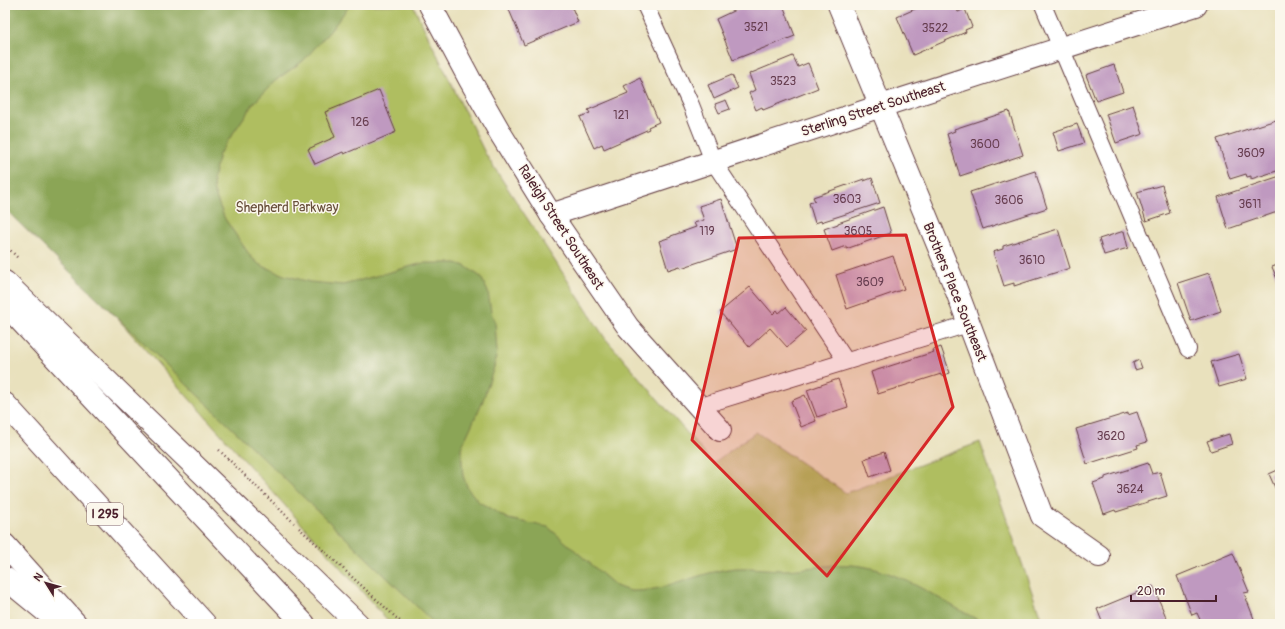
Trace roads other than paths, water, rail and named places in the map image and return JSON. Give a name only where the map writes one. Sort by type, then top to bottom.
[{"type":"main road","name":"Raleigh Street Southeast","points":[[430,5],[470,80],[551,216],[628,327],[720,430]]},
{"type":"main road","name":"Brothers Place Southeast","points":[[839,5],[954,284],[1042,516],[1099,556]]},
{"type":"main road","name":"Sterling Street Southeast","points":[[551,216],[881,106],[1196,5]]},
{"type":"main road","points":[[5,282],[358,624]]},
{"type":"main road","points":[[5,304],[304,624]]},
{"type":"main road","name":"I 295","points":[[5,404],[205,624]]},
{"type":"main road","points":[[5,544],[76,624]]},
{"type":"main road","points":[[5,578],[61,624]]},
{"type":"lane","points":[[644,5],[691,105],[713,161],[846,361]]},
{"type":"lane","points":[[1042,5],[1188,349]]},
{"type":"lane","points":[[698,407],[968,324]]},
{"type":"park label","name":"Shepherd Parkway","points":[[287,207]]}]
